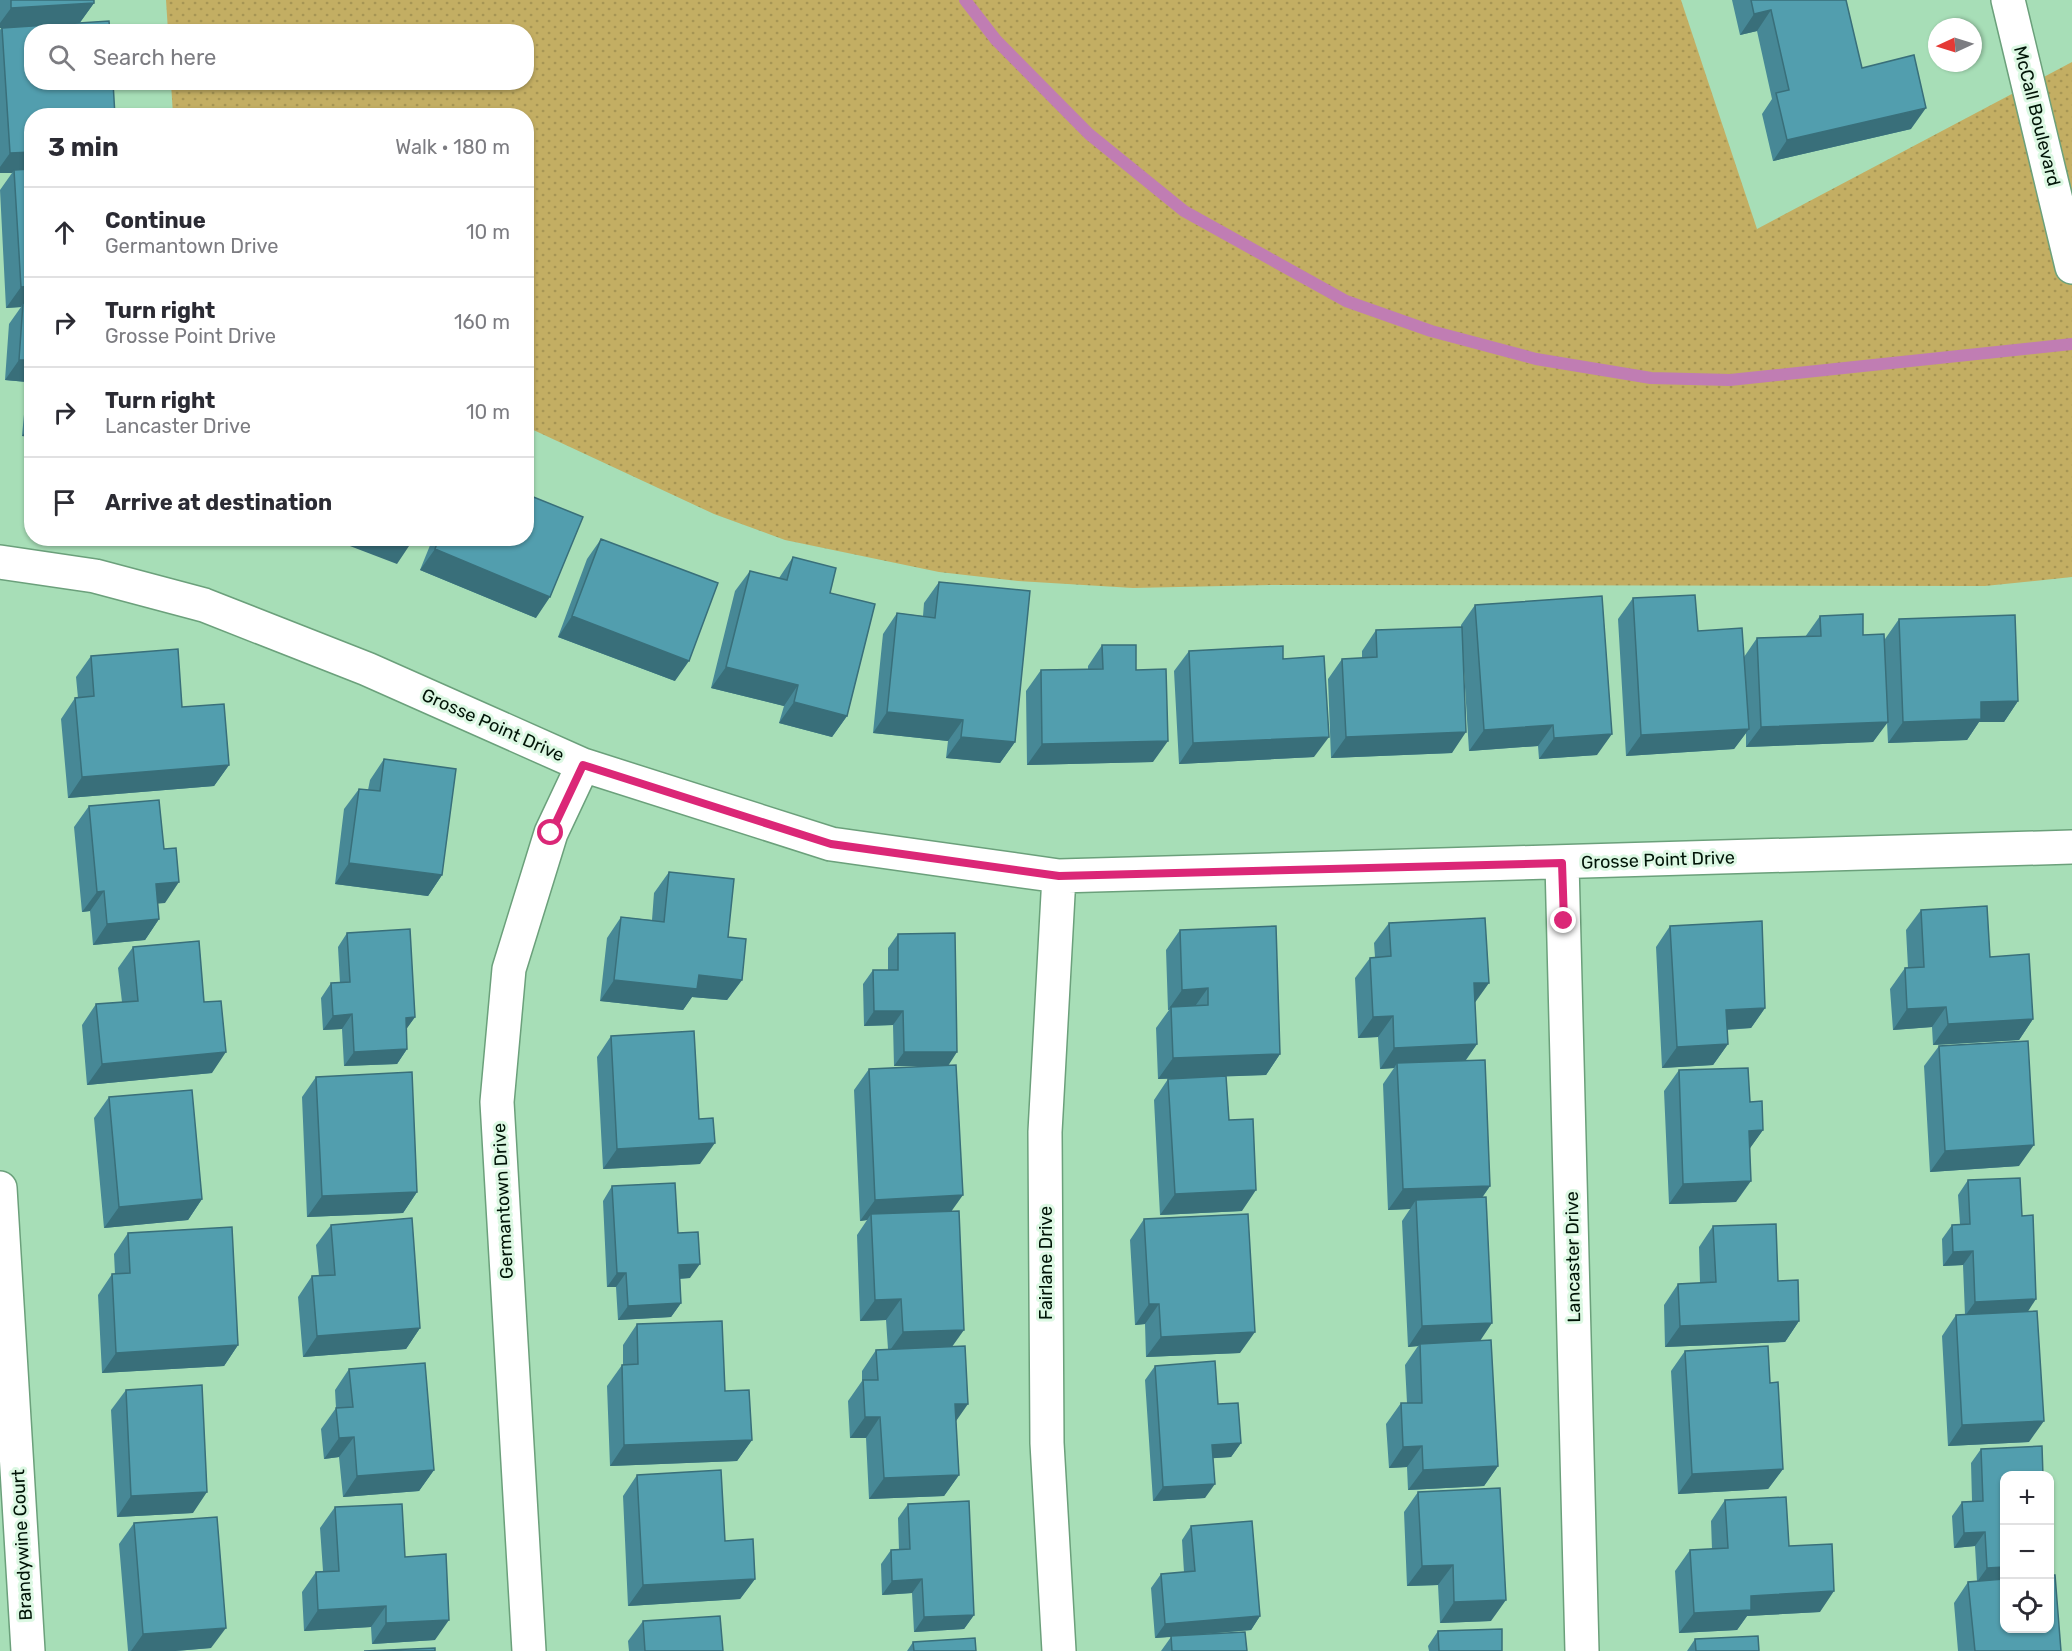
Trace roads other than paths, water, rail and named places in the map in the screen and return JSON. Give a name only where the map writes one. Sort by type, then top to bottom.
[{"type":"street","name":"McCall Boulevard","points":[[2008,0],[2070,254]]},
{"type":"street","name":"Grosse Point Drive","points":[[0,562],[95,576],[204,605],[367,669],[583,765],[831,844],[1059,876],[2072,847]]},
{"type":"street","name":"Germantown Drive","points":[[529,1651],[497,1102],[509,969],[551,833],[583,765]]},
{"type":"street","name":"Lancaster Drive","points":[[1562,863],[1582,1651]]},
{"type":"street","name":"Fairlane Drive","points":[[1059,876],[1045,1156],[1047,1443],[1059,1651]]},
{"type":"street","name":"Brandywine Court","points":[[0,1188],[28,1651]]},
{"type":"waterway","points":[[965,0],[996,40],[1089,134],[1184,211],[1346,301],[1431,331],[1536,359],[1651,378],[1730,380],[2072,344]]}]
